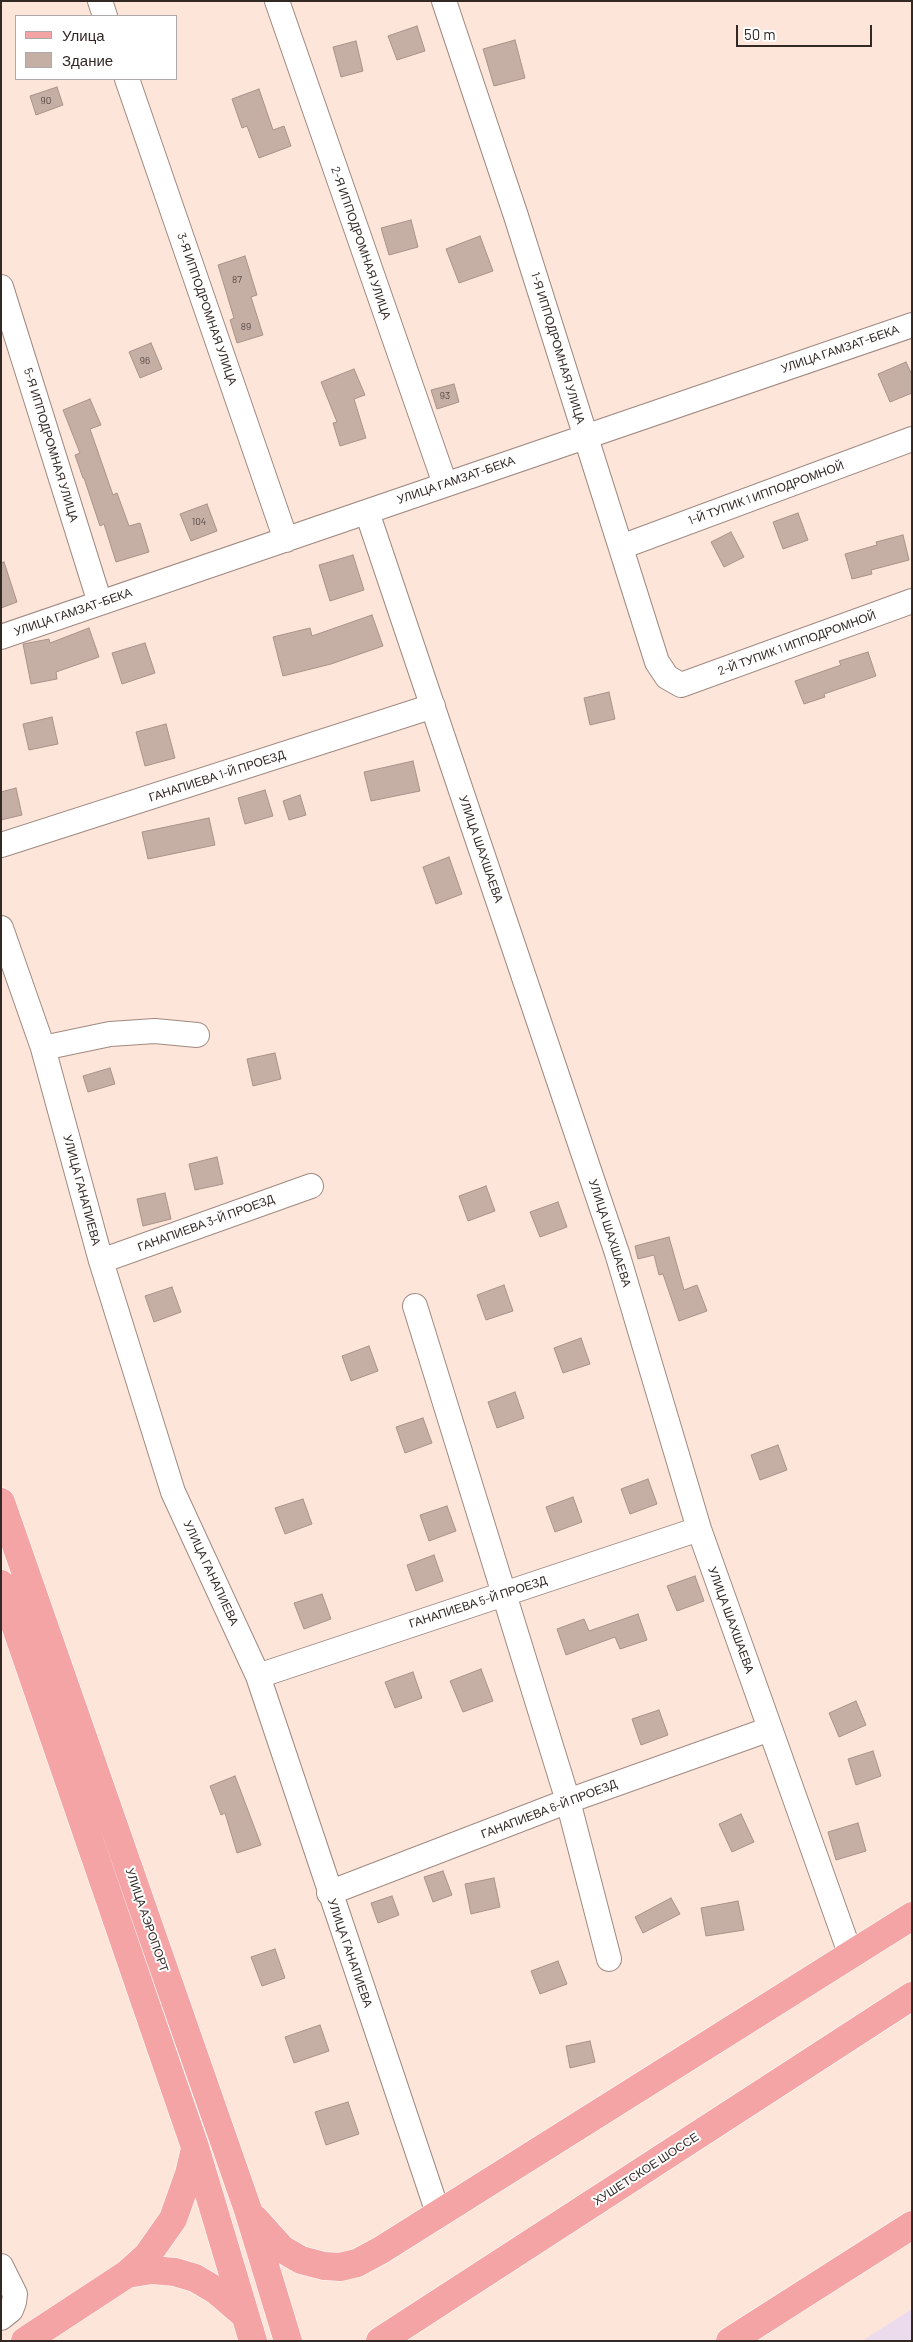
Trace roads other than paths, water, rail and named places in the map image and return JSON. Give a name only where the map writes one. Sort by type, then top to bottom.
[{"type":"main road","name":"УЛИЦА АЭРОПОРТ","points":[[1,1502],[248,2210],[288,2341]]},
{"type":"main road","points":[[1,1584],[195,2147],[249,2328]]},
{"type":"main road","points":[[248,2210],[264,2231],[282,2249],[301,2260],[324,2266],[340,2267],[357,2263],[381,2250],[912,1916]]},
{"type":"main road","name":"ХУШЕТСКОЕ ШОССЕ","points":[[380,2341],[904,2004]]},
{"type":"main road","points":[[25,2341],[126,2274],[147,2256],[173,2219],[189,2174],[195,2147]]},
{"type":"main road","points":[[730,2341],[912,2224]]},
{"type":"main road","points":[[126,2274],[152,2270],[175,2272],[195,2278],[217,2291],[249,2328]]},
{"type":"street","points":[[100,1],[105,15]]},
{"type":"street","name":"2-Я ИППОДРОМНАЯ УЛИЦА","points":[[277,1],[445,484]]},
{"type":"street","name":"1-Я ИППОДРОМНАЯ УЛИЦА","points":[[444,1],[516,216],[657,662],[667,677],[681,685]]},
{"type":"street","name":"3-Я ИППОДРОМНАЯ УЛИЦА","points":[[127,80],[286,540]]},
{"type":"street","name":"5-Я ИППОДРОМНАЯ УЛИЦА","points":[[1,287],[100,603]]},
{"type":"street","name":"УЛИЦА ГАМЗАТ-БЕКА","points":[[1,637],[912,325]]},
{"type":"street","name":"1-Й ТУПИК 1 ИППОДРОМНОЙ","points":[[620,547],[912,439]]},
{"type":"street","name":"УЛИЦА ШАХШАЕВА","points":[[367,512],[617,1253],[698,1530],[851,1956]]},
{"type":"street","name":"2-Й ТУПИК 1 ИППОДРОМНОЙ","points":[[681,685],[912,601]]},
{"type":"street","name":"ГАНАПИЕВА 1-Й ПРОЕЗД","points":[[1,845],[433,706]]},
{"type":"street","name":"УЛИЦА ГАНАПИЕВА","points":[[1,928],[43,1048],[101,1261],[173,1492],[258,1676],[438,2213]]},
{"type":"street","points":[[43,1048],[110,1034],[155,1030],[197,1035]]},
{"type":"street","name":"ГАНАПИЕВА 3-Й ПРОЕЗД","points":[[101,1261],[311,1186]]},
{"type":"street","points":[[415,1306],[568,1801],[609,1959]]},
{"type":"street","name":"ГАНАПИЕВА 5-Й ПРОЕЗД","points":[[258,1676],[698,1530]]},
{"type":"street","name":"ГАНАПИЕВА 6-Й ПРОЕЗД","points":[[330,1893],[568,1801],[770,1729]]},
{"type":"street","points":[[1,2266],[14,2294],[14,2302],[11,2310],[1,2318]]}]
